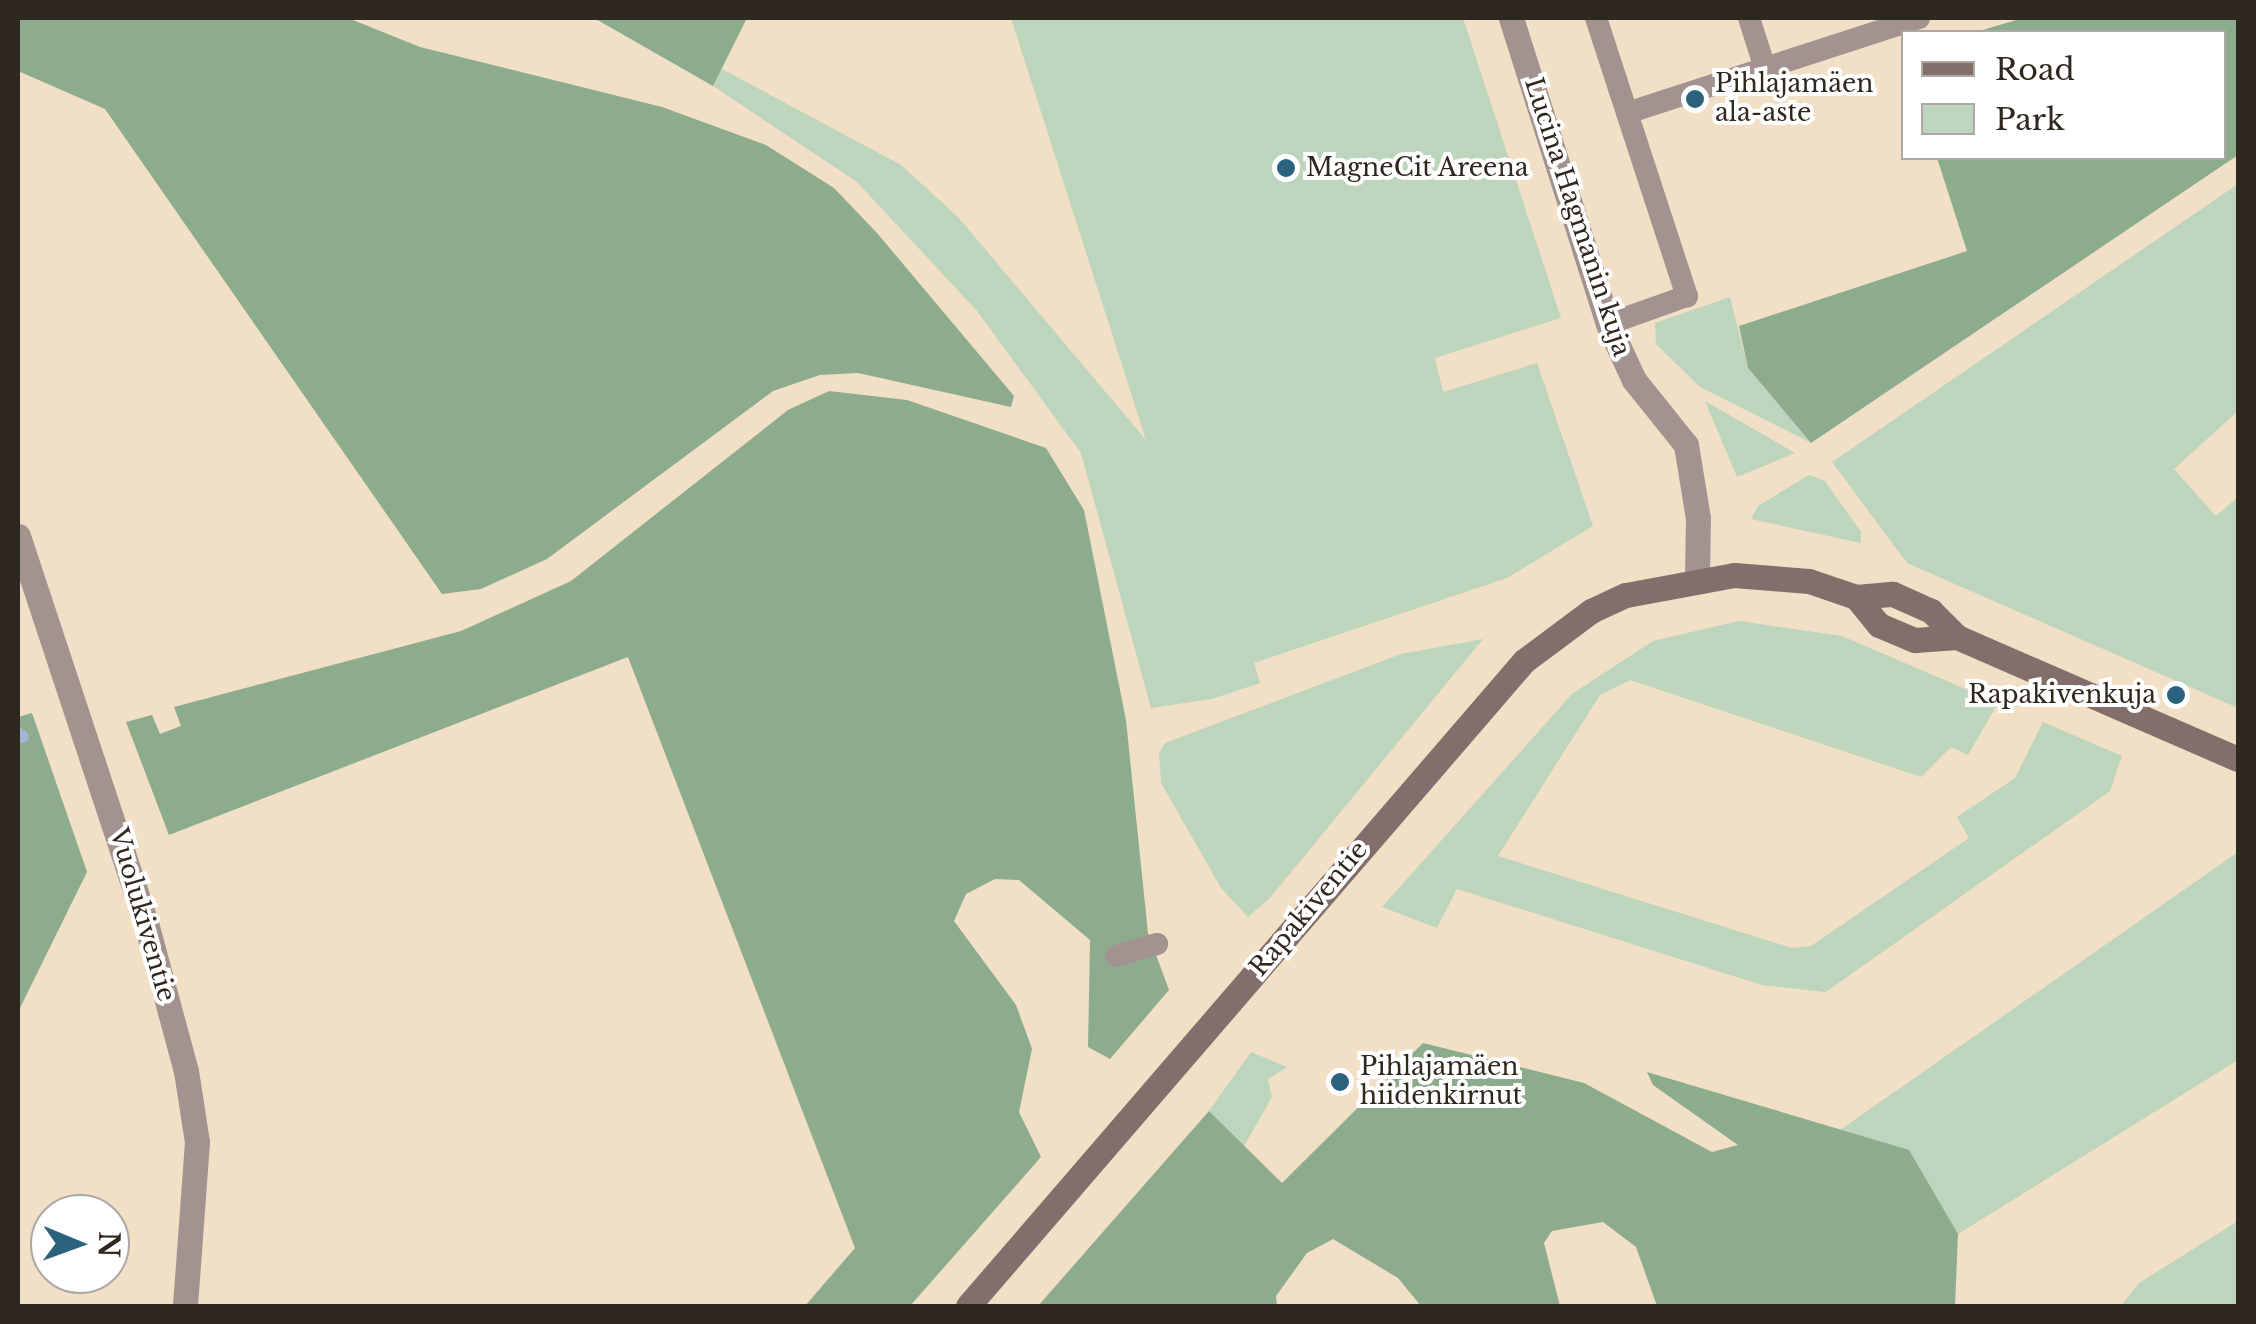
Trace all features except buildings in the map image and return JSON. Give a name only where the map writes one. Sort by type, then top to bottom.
[{"type":"main road","points":[[1697,578],[1773,575],[1856,597],[1894,594],[1932,610],[1957,637],[2238,760]]},
{"type":"main road","name":"Rapakiventie","points":[[968,1306],[1524,661],[1591,611],[1659,584],[1697,578]]},
{"type":"street","name":"Lucina Hagmanin kuja","points":[[1511,18],[1608,324],[1634,380],[1686,445],[1698,518],[1697,578]]},
{"type":"street","name":"Vuolukiventie","points":[[18,536],[146,923],[186,1072],[197,1142],[186,1306]]},
{"type":"lane","points":[[1596,18],[1687,296],[1608,324]]},
{"type":"lane","points":[[1749,18],[1765,68]]},
{"type":"lane","points":[[1627,113],[1919,18]]},
{"type":"lane","points":[[1116,956],[1157,944]]},
{"type":"green space","points":[[18,18],[348,18],[420,47],[662,107],[766,145],[834,188],[877,233],[1014,396],[1011,407],[858,373],[820,375],[773,391],[547,559],[481,589],[442,594],[105,109],[18,71]]},
{"type":"green space","points":[[594,18],[747,18],[713,86]]},
{"type":"green space","points":[[1011,18],[1463,18],[1561,318],[1435,358],[1443,392],[1537,363],[1593,526],[1507,578],[1254,663],[1260,683],[1212,699],[1151,708],[1081,453],[977,311],[857,182],[713,86],[722,69],[901,165],[958,217],[1146,440]]},
{"type":"green space","points":[[2023,18],[2238,18],[2238,155],[1811,443],[1748,368],[1739,326],[1967,251],[1938,160],[2226,160],[2226,30],[1983,30]]},
{"type":"green space","points":[[2238,184],[2238,411],[2174,469],[2216,516],[2238,497],[2238,708],[1907,563],[1832,462]]},
{"type":"green space","points":[[1730,297],[1748,368],[1811,443],[1700,387],[1656,344],[1655,323]]},
{"type":"green space","points":[[829,391],[907,400],[1046,448],[1084,510],[1126,720],[1148,933],[1169,990],[1110,1059],[1088,1047],[1090,940],[1019,880],[995,879],[966,894],[954,921],[1016,1005],[1032,1049],[1019,1112],[1041,1157],[910,1306],[805,1306],[855,1248],[628,657],[169,835],[126,722],[152,715],[160,734],[181,726],[174,707],[461,631],[571,581],[788,410]]},
{"type":"green space","points":[[1705,401],[1795,453],[1737,477]]},
{"type":"green space","points":[[1809,475],[1825,481],[1861,532],[1861,543],[1751,519],[1758,506]]},
{"type":"green space","points":[[1739,621],[1842,636],[1998,703],[1968,755],[1951,747],[1921,777],[1630,680],[1600,695],[1498,856],[1792,948],[1811,946],[1969,838],[1957,817],[2015,778],[2043,722],[2122,756],[2110,791],[1826,992],[1762,985],[1457,889],[1437,928],[1382,907],[1572,694],[1653,641]]},
{"type":"green space","points":[[1483,639],[1269,899],[1248,917],[1221,888],[1161,783],[1159,754],[1165,743],[1401,654]]},
{"type":"green space","points":[[32,713],[87,872],[18,1012],[18,717]]},
{"type":"green space","points":[[2238,852],[2238,1060],[1958,1234],[1909,1151],[1840,1130]]},
{"type":"green space","points":[[1423,1043],[1584,1083],[1712,1152],[1738,1145],[1653,1085],[1647,1072],[1909,1150],[1958,1234],[1955,1306],[1657,1306],[1636,1247],[1603,1222],[1552,1231],[1544,1243],[1560,1306],[1421,1306],[1398,1278],[1333,1239],[1307,1253],[1276,1296],[1277,1306],[1038,1306],[1209,1111],[1282,1183]]},
{"type":"green space","points":[[1251,1052],[1287,1067],[1268,1079],[1272,1097],[1244,1146],[1209,1111]]},
{"type":"green space","points":[[2238,1221],[2238,1306],[2121,1306],[2139,1283]]},
{"type":"waterway","points":[[18,733],[23,737]]},
{"type":"place","name":"Pihlajamäen ala-aste","points":[[1695,99]]},
{"type":"place","name":"MagneCit Areena","points":[[1286,168]]},
{"type":"place","name":"Rapakivenkuja","points":[[2176,695]]},
{"type":"place","name":"Pihlajamäen hiidenkirnut","points":[[1340,1082]]}]
